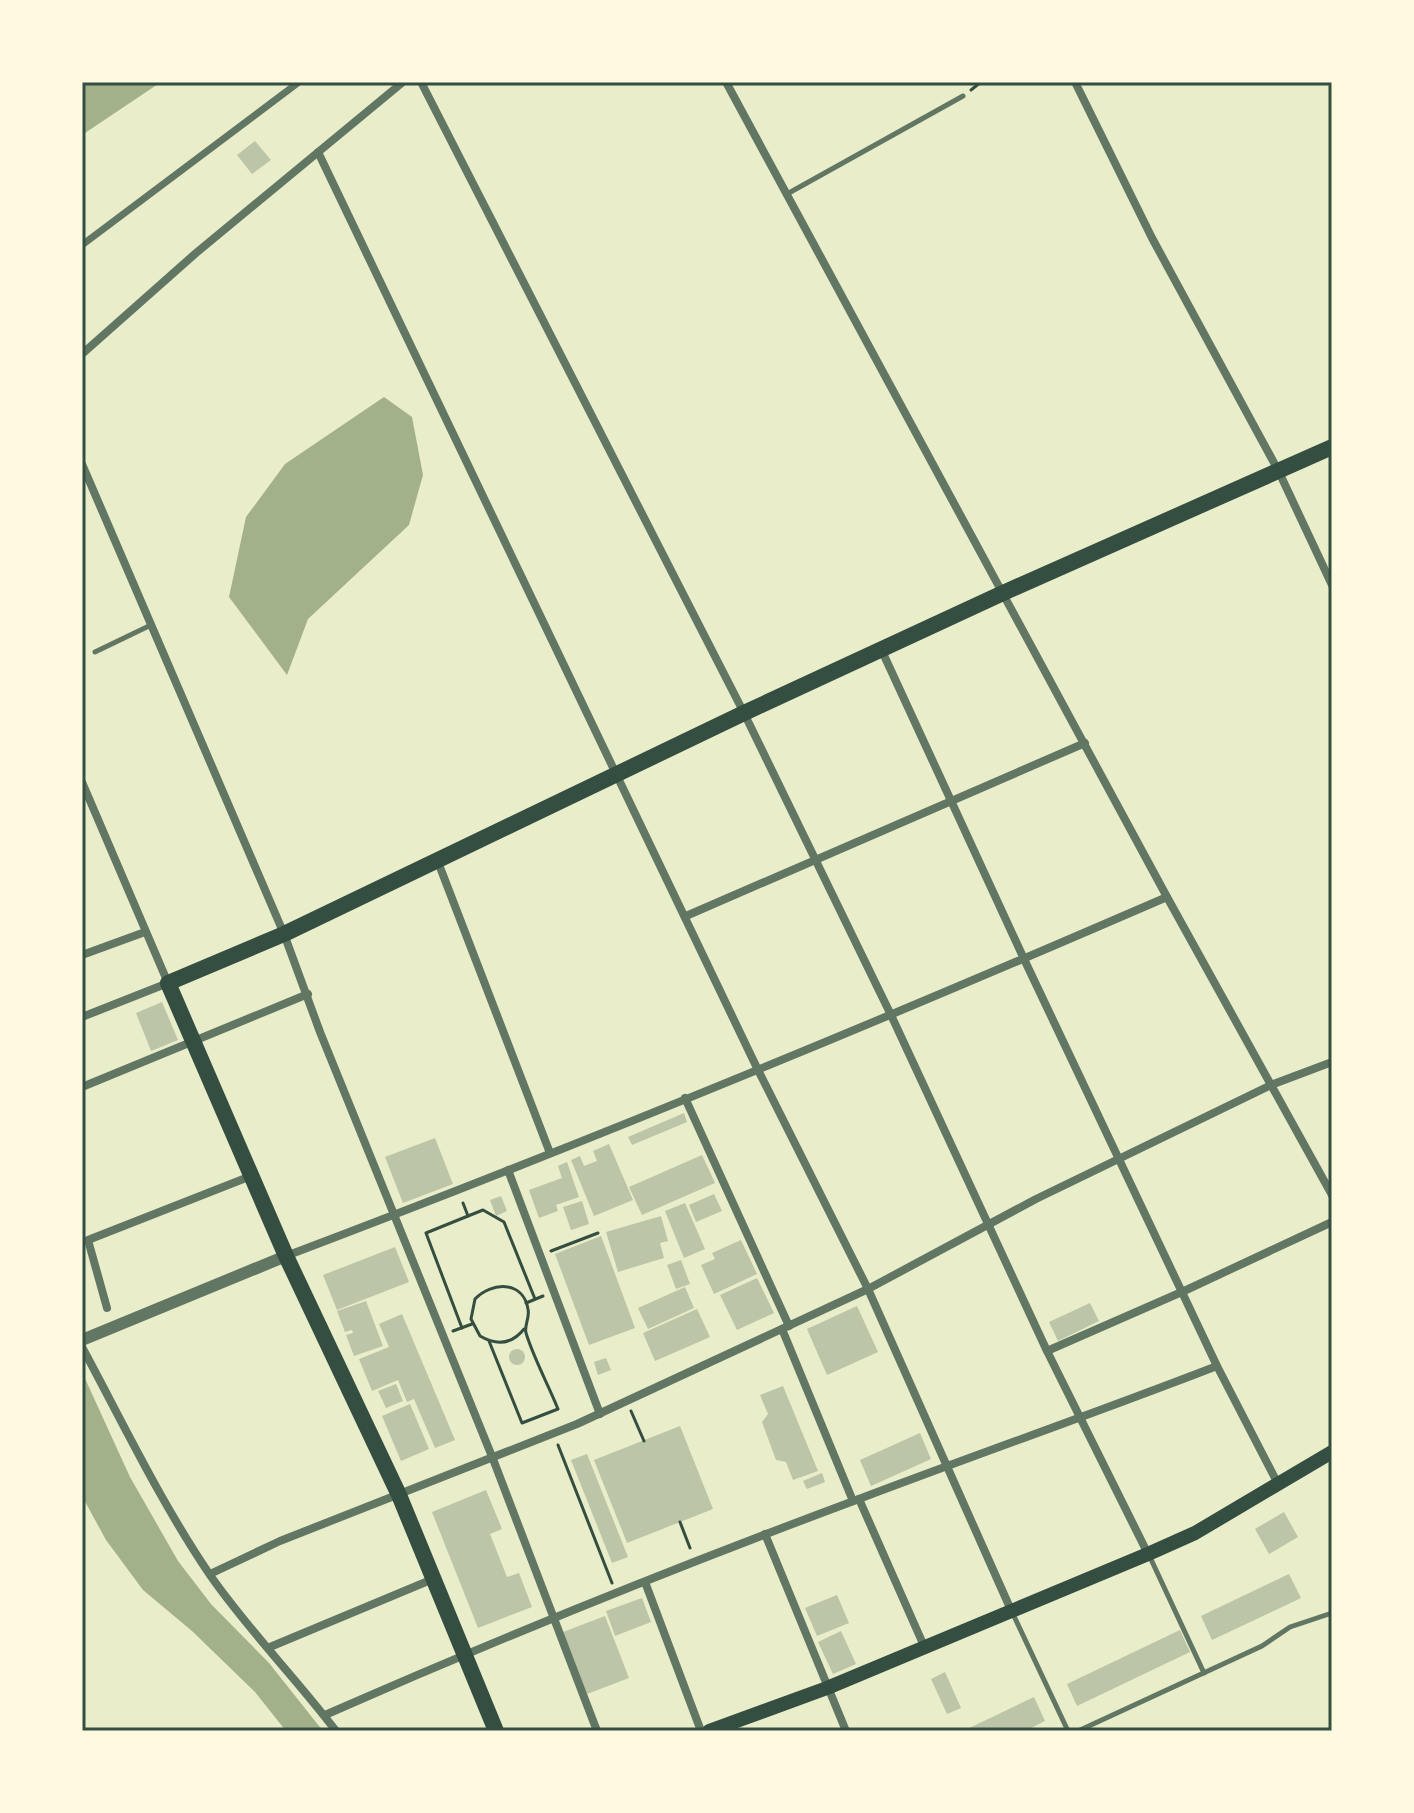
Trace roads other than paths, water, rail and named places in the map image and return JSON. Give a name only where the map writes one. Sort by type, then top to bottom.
[{"type":"main road","points":[[496,1731],[399,1495],[286,1256],[168,983],[284,934],[744,713],[1003,593],[1332,447]]},
{"type":"main road","points":[[709,1731],[827,1688],[1195,1533],[1332,1452]]},
{"type":"street","points":[[82,245],[299,82]]},
{"type":"street","points":[[82,354],[196,253],[403,82]]},
{"type":"street","points":[[421,82],[744,713],[891,1015],[1047,1351],[1148,1554]]},
{"type":"street","points":[[726,82],[1167,897],[1332,1195]]},
{"type":"street","points":[[1075,82],[1152,238],[1279,472],[1332,585]]},
{"type":"street","points":[[318,152],[757,1068],[868,1289],[1011,1610]]},
{"type":"street","points":[[82,464],[284,934],[320,1032],[493,1459],[597,1731]]},
{"type":"street","points":[[882,651],[951,804],[1217,1366],[1278,1484]]},
{"type":"street","points":[[686,916],[951,804],[1085,743]]},
{"type":"street","points":[[82,782],[168,983],[82,1017]]},
{"type":"street","points":[[438,862],[550,1153]]},
{"type":"street","points":[[336,1731],[270,1647],[238,1613],[210,1574],[184,1533],[84,1341],[286,1256],[891,1015],[1167,897]]},
{"type":"street","points":[[82,955],[145,932]]},
{"type":"street","points":[[82,1087],[308,994]]},
{"type":"street","points":[[210,1574],[280,1541],[600,1414],[868,1289],[1036,1199],[1271,1085],[1332,1062]]},
{"type":"street","points":[[685,1098],[786,1328],[856,1500],[924,1646]]},
{"type":"street","points":[[508,1170],[600,1414]]},
{"type":"street","points":[[107,1308],[88,1240],[251,1176]]},
{"type":"street","points":[[1047,1351],[1332,1222]]},
{"type":"street","points":[[325,1715],[463,1654],[765,1534],[1083,1419],[1217,1366]]},
{"type":"street","points":[[765,1534],[846,1731]]},
{"type":"street","points":[[270,1647],[433,1579]]},
{"type":"street","points":[[645,1582],[701,1731]]},
{"type":"lane","points":[[787,194],[963,96]]},
{"type":"lane","points":[[95,652],[151,625]]},
{"type":"lane","points":[[1148,1554],[1204,1673]]},
{"type":"lane","points":[[1011,1610],[1068,1731]]},
{"type":"lane","points":[[1078,1731],[1262,1646],[1290,1627],[1332,1613]]}]
